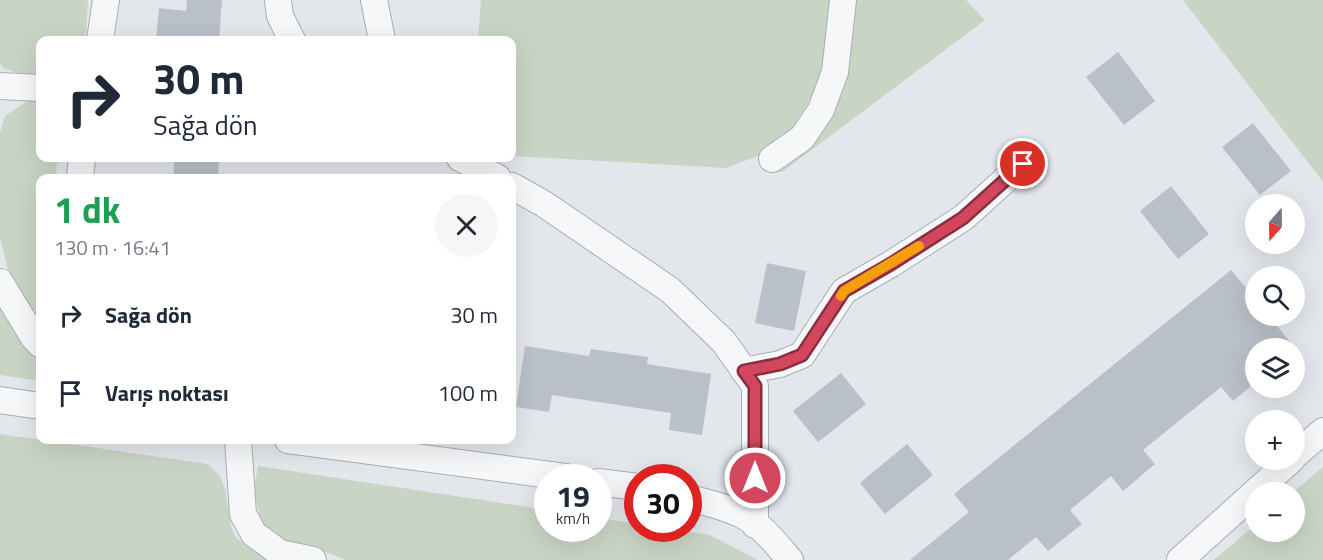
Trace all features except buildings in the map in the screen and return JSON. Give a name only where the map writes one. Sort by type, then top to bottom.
[{"type":"street","points":[[101,36],[106,0]]},
{"type":"street","points":[[278,0],[280,16],[290,36]]},
{"type":"street","points":[[374,0],[381,36]]},
{"type":"street","points":[[772,159],[802,138],[821,110],[834,72],[843,0]]},
{"type":"street","points":[[0,86],[36,88]]},
{"type":"street","points":[[468,162],[485,170]]},
{"type":"street","points":[[744,371],[780,364],[802,355],[844,291],[963,218],[1023,164]]},
{"type":"street","points":[[516,188],[544,204],[670,290],[724,342],[755,386],[755,525]]},
{"type":"street","points":[[0,282],[36,340]]},
{"type":"street","points":[[0,400],[36,405]]},
{"type":"street","points":[[1305,447],[1323,431]]},
{"type":"street","points":[[238,444],[243,514],[254,534],[280,553],[313,560]]},
{"type":"street","points":[[318,444],[534,473]]},
{"type":"street","points":[[1180,560],[1280,470]]},
{"type":"street","points":[[702,501],[744,516],[770,537],[790,560]]},
{"type":"green space","points":[[0,0],[88,0],[85,36],[36,36],[36,79],[3,68],[0,64]]},
{"type":"green space","points":[[481,0],[835,0],[822,78],[801,115],[783,141],[763,154],[726,168],[516,156],[516,36],[478,36]]},
{"type":"green space","points":[[851,0],[966,0],[985,20],[782,172],[765,171],[806,146]]},
{"type":"green space","points":[[1183,0],[1323,0],[1323,182]]},
{"type":"green space","points":[[32,98],[36,98],[36,162],[58,162],[57,174],[36,174],[36,326],[9,275],[0,237],[0,133],[5,116]]},
{"type":"green space","points":[[0,299],[36,352],[36,380],[0,375]]},
{"type":"green space","points":[[0,434],[36,439],[36,444],[69,444],[208,464],[220,476],[225,489],[231,526],[236,538],[275,560],[0,560]]},
{"type":"green space","points":[[258,466],[534,508],[534,542],[612,542],[612,520],[624,522],[624,542],[702,542],[702,534],[710,535],[758,560],[345,560],[329,553],[289,543],[261,522],[254,489]]},
{"type":"green space","points":[[1323,467],[1323,560],[1214,560],[1245,534],[1245,542],[1305,542],[1305,482]]},
{"type":"slow traffic","points":[[841,296],[844,291],[919,246]]},
{"type":"route","points":[[755,478],[755,386],[744,371],[780,364],[802,355],[844,291],[963,218],[1023,164]]}]
